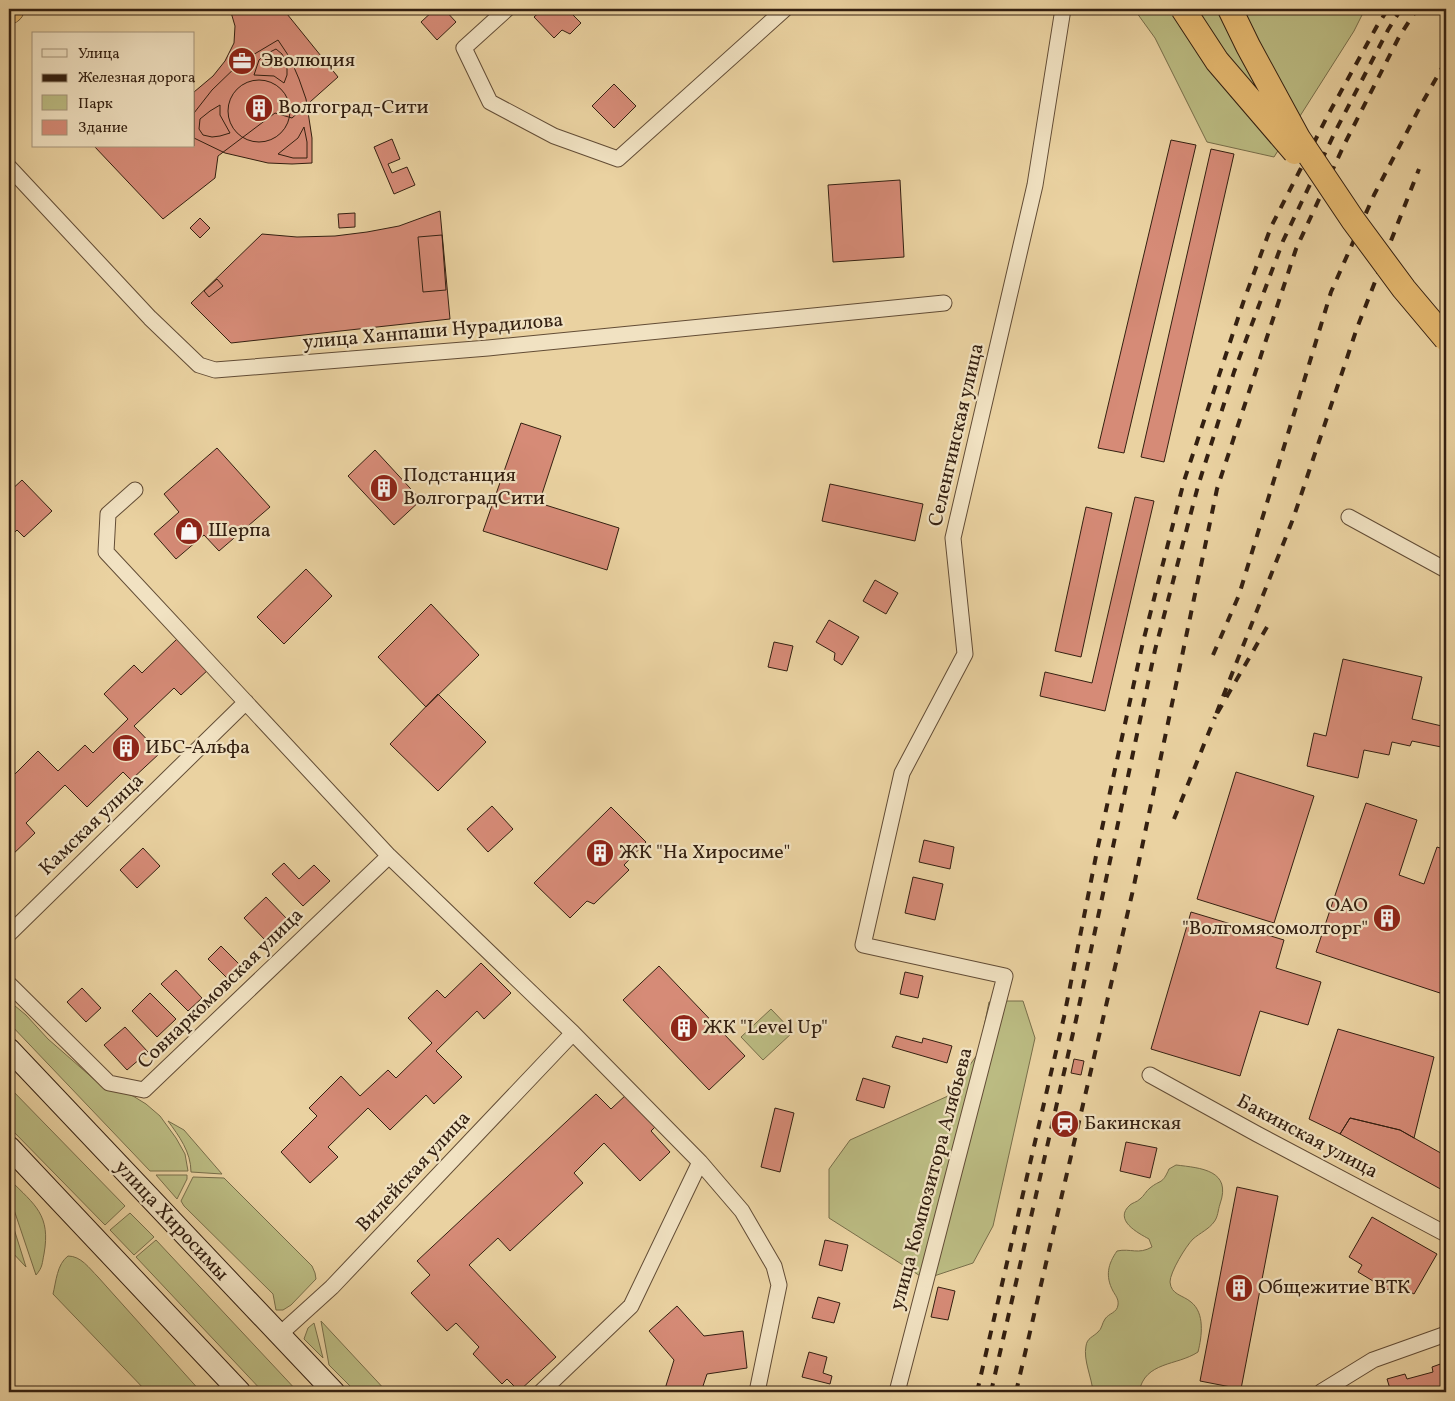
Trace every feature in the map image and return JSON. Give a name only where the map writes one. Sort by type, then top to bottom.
[{"type":"main road","points":[[1182,9],[1217,61],[1353,220]]},
{"type":"main road","points":[[1230,9],[1298,138],[1353,220],[1404,289],[1446,339]]},
{"type":"main road","name":"улица Хиросимы","points":[[9,1049],[334,1392]]},
{"type":"main road","points":[[9,1147],[240,1392]]},
{"type":"street","points":[[507,9],[464,48],[490,102],[554,136],[618,159],[785,9]]},
{"type":"street","name":"Селенгинская улица","points":[[1005,976],[863,945],[902,773],[965,654],[953,538],[1035,185],[1063,9]]},
{"type":"street","name":"улица Ханпаши Нурадилова","points":[[9,167],[150,318],[199,364],[215,370],[488,348],[944,304]]},
{"type":"street","points":[[135,490],[108,514],[106,552],[389,856],[573,1033],[700,1162],[742,1211],[774,1266],[779,1285],[757,1392]]},
{"type":"street","points":[[1348,517],[1446,570]]},
{"type":"street","name":"Камская улица","points":[[9,934],[246,702]]},
{"type":"street","name":"Совнаркомовская улица","points":[[9,984],[109,1083],[144,1090],[389,856]]},
{"type":"street","name":"улица Композитора Алябьева","points":[[897,1392],[1005,976]]},
{"type":"street","name":"Вилейская улица","points":[[279,1335],[332,1287],[573,1033]]},
{"type":"street","name":"Бакинская улица","points":[[1150,1075],[1446,1234]]},
{"type":"street","points":[[541,1392],[631,1306],[700,1162]]},
{"type":"street","points":[[1321,1392],[1373,1360],[1446,1334]]},
{"type":"green space","points":[[1134,9],[1365,9],[1354,31],[1274,157],[1207,142],[1155,38]]},
{"type":"green space","points":[[9,1001],[26,1015],[48,1039],[96,1081],[133,1096],[160,1116],[185,1154],[188,1171],[150,1171],[9,1023]]},
{"type":"green space","points":[[1023,1001],[1035,1038],[993,1226],[973,1263],[925,1279],[829,1218],[829,1169],[850,1140],[948,1096],[979,1052],[989,1002]]},
{"type":"green space","points":[[771,1009],[793,1032],[763,1060],[741,1037]]},
{"type":"green space","points":[[9,1087],[125,1206],[105,1225],[11,1129]]},
{"type":"green space","points":[[168,1121],[184,1130],[222,1174],[191,1172],[187,1151]]},
{"type":"green space","points":[[1176,1165],[1212,1173],[1222,1184],[1223,1193],[1215,1220],[1210,1227],[1193,1239],[1186,1247],[1175,1266],[1170,1282],[1173,1290],[1191,1302],[1199,1312],[1201,1339],[1198,1352],[1155,1369],[1142,1382],[1139,1392],[1093,1392],[1085,1351],[1089,1339],[1099,1331],[1105,1319],[1117,1308],[1117,1299],[1108,1275],[1111,1261],[1117,1251],[1143,1251],[1152,1247],[1149,1239],[1134,1230],[1126,1221],[1125,1211],[1150,1188],[1163,1180],[1169,1169]]},
{"type":"green space","points":[[156,1175],[187,1175],[187,1179],[177,1199]]},
{"type":"green space","points":[[193,1177],[224,1178],[312,1266],[316,1279],[291,1305],[283,1310],[276,1310],[273,1294],[184,1206],[181,1201]]},
{"type":"green space","points":[[10,1180],[34,1204],[43,1220],[46,1241],[41,1267],[36,1275],[9,1195]]},
{"type":"green space","points":[[9,1213],[26,1267],[9,1249]]},
{"type":"green space","points":[[130,1213],[154,1237],[134,1255],[110,1230]]},
{"type":"green space","points":[[156,1240],[298,1392],[263,1392],[136,1257]]},
{"type":"green space","points":[[68,1256],[81,1260],[88,1266],[201,1392],[147,1392],[53,1294],[59,1268]]},
{"type":"green space","points":[[321,1321],[387,1392],[356,1392],[329,1365]]},
{"type":"green space","points":[[314,1323],[323,1358],[304,1339],[308,1328]]},
{"type":"building","points":[[230,9],[283,9],[338,77],[292,118],[275,113],[218,156],[215,178],[163,219],[96,148],[195,148],[195,91],[213,76],[225,61],[234,43],[235,26]]},
{"type":"building","points":[[435,9],[444,9],[456,22],[437,40],[421,22]]},
{"type":"building","points":[[543,9],[567,9],[581,23],[570,34],[562,30],[554,38],[534,17]]},
{"type":"building","points":[[278,40],[290,58],[306,99],[312,138],[312,163],[268,163],[225,153],[195,138],[195,112],[212,90],[241,62]]},
{"type":"building","points":[[276,49],[282,54],[287,64],[287,75],[284,83],[274,76],[254,75],[259,60]]},
{"type":"building","name":"Волгоград-Сити","points":[[259,80],[271,83],[281,89],[287,99],[290,111],[287,123],[281,133],[271,139],[259,142],[247,139],[237,133],[231,123],[228,111],[231,99],[237,89],[247,83]]},
{"type":"building","points":[[614,84],[636,106],[614,128],[592,106]]},
{"type":"building","points":[[220,105],[220,115],[230,133],[212,137],[203,135],[199,129],[200,119]]},
{"type":"building","points":[[304,127],[307,142],[307,158],[293,158],[278,154],[298,138]]},
{"type":"building","points":[[392,139],[400,159],[388,164],[392,173],[407,167],[415,185],[394,194],[374,147]]},
{"type":"building","points":[[1171,140],[1196,145],[1124,453],[1098,448]]},
{"type":"building","points":[[1211,149],[1234,154],[1164,462],[1141,457]]},
{"type":"building","points":[[900,180],[904,257],[833,262],[828,185]]},
{"type":"building","points":[[440,211],[450,319],[231,343],[191,303],[262,234],[297,237],[335,236],[367,232],[399,226]]},
{"type":"building","points":[[355,213],[355,227],[339,228],[338,214]]},
{"type":"building","points":[[200,218],[210,228],[200,238],[190,228]]},
{"type":"building","points":[[442,235],[446,290],[423,292],[418,237]]},
{"type":"building","points":[[217,279],[223,286],[209,297],[204,291]]},
{"type":"building","points":[[521,423],[561,436],[539,503],[619,528],[607,570],[483,531]]},
{"type":"building","points":[[217,448],[270,507],[219,551],[204,535],[176,559],[154,534],[179,512],[164,494]]},
{"type":"building","name":"Подстанция ВолгоградСити","points":[[375,450],[421,500],[394,525],[348,476]]},
{"type":"building","points":[[22,480],[52,511],[24,537],[17,530],[9,538],[9,492]]},
{"type":"building","points":[[830,484],[923,504],[915,541],[822,521]]},
{"type":"building","points":[[1135,497],[1154,501],[1105,711],[1040,696],[1045,672],[1092,683]]},
{"type":"building","points":[[1086,507],[1112,513],[1081,657],[1055,651]]},
{"type":"building","points":[[306,569],[332,596],[284,644],[257,617]]},
{"type":"building","points":[[875,580],[898,593],[886,614],[863,601]]},
{"type":"building","points":[[431,604],[479,655],[426,707],[378,657]]},
{"type":"building","points":[[829,620],[859,637],[842,665],[834,660],[835,653],[816,642]]},
{"type":"building","name":"ИБС-Альфа","points":[[178,638],[209,669],[181,695],[174,688],[134,726],[160,753],[131,780],[123,772],[87,807],[65,785],[26,823],[35,833],[9,858],[9,797],[13,792],[9,787],[9,780],[38,751],[58,771],[85,745],[93,753],[128,719],[104,694],[134,665],[142,673]]},
{"type":"building","points":[[774,642],[793,646],[787,671],[768,667]]},
{"type":"building","points":[[1343,659],[1422,677],[1412,719],[1446,727],[1446,748],[1412,741],[1410,746],[1392,742],[1389,755],[1364,750],[1358,778],[1307,766],[1314,733],[1326,736]]},
{"type":"building","points":[[438,694],[486,742],[438,791],[390,744]]},
{"type":"building","points":[[1236,772],[1314,796],[1274,923],[1197,899]]},
{"type":"building","name":"ОАО \"Волгомясомолторг\"","points":[[1366,803],[1417,820],[1399,875],[1424,884],[1437,847],[1446,850],[1446,995],[1316,952]]},
{"type":"building","points":[[492,806],[513,829],[488,852],[467,829]]},
{"type":"building","name":"ЖК \"На Хиросиме\"","points":[[611,807],[646,842],[624,865],[629,870],[594,904],[587,901],[570,918],[534,883]]},
{"type":"building","points":[[924,840],[954,847],[950,869],[919,862]]},
{"type":"building","points":[[143,848],[160,866],[137,888],[120,870]]},
{"type":"building","points":[[284,863],[299,879],[314,865],[330,881],[303,906],[272,874]]},
{"type":"building","points":[[913,877],[943,884],[935,920],[905,913]]},
{"type":"building","points":[[266,897],[287,919],[265,940],[244,918]]},
{"type":"building","points":[[1191,912],[1284,940],[1276,968],[1321,982],[1308,1025],[1260,1011],[1240,1076],[1151,1049]]},
{"type":"building","points":[[221,946],[240,965],[227,978],[208,959]]},
{"type":"building","points":[[481,963],[511,993],[484,1019],[477,1011],[436,1051],[462,1077],[434,1104],[426,1095],[390,1130],[368,1108],[328,1147],[338,1157],[310,1183],[281,1152],[317,1116],[309,1108],[341,1076],[360,1096],[388,1070],[396,1078],[432,1043],[408,1018],[437,990],[445,998]]},
{"type":"building","name":"ЖК \"Level Up\"","points":[[659,966],[745,1056],[709,1090],[623,1000]]},
{"type":"building","points":[[176,970],[202,998],[188,1011],[161,984]]},
{"type":"building","points":[[905,972],[923,976],[918,998],[900,994]]},
{"type":"building","points":[[82,988],[101,1008],[86,1022],[67,1002]]},
{"type":"building","points":[[150,993],[176,1019],[157,1037],[132,1011]]},
{"type":"building","points":[[125,1027],[148,1052],[127,1070],[104,1045]]},
{"type":"building","points":[[1338,1029],[1434,1057],[1414,1138],[1400,1130],[1350,1118],[1340,1134],[1309,1119]]},
{"type":"building","points":[[896,1036],[922,1043],[923,1038],[952,1046],[947,1063],[892,1047]]},
{"type":"building","points":[[1074,1059],[1084,1061],[1081,1075],[1071,1073]]},
{"type":"building","points":[[863,1078],[890,1086],[884,1108],[856,1100]]},
{"type":"building","points":[[596,1094],[611,1109],[627,1094],[657,1125],[651,1131],[670,1152],[640,1181],[604,1143],[574,1173],[583,1183],[510,1251],[498,1238],[469,1265],[556,1357],[519,1391],[507,1379],[502,1384],[473,1354],[479,1347],[456,1323],[447,1331],[411,1293],[430,1275],[417,1261]]},
{"type":"building","points":[[775,1108],[794,1113],[780,1172],[761,1167]]},
{"type":"building","points":[[1350,1118],[1400,1130],[1446,1156],[1446,1192],[1340,1134]]},
{"type":"building","points":[[1126,1142],[1157,1148],[1150,1178],[1120,1171]]},
{"type":"building","name":"Общежитие ВТК","points":[[1237,1187],[1278,1196],[1241,1389],[1200,1381]]},
{"type":"building","points":[[1372,1217],[1437,1254],[1414,1294],[1393,1282],[1388,1290],[1358,1272],[1362,1265],[1349,1257]]},
{"type":"building","points":[[825,1240],[848,1245],[842,1271],[819,1265]]},
{"type":"building","points":[[938,1287],[955,1291],[948,1320],[931,1317]]},
{"type":"building","points":[[818,1297],[840,1303],[834,1323],[812,1318]]},
{"type":"building","points":[[677,1306],[704,1336],[743,1331],[747,1368],[707,1374],[701,1392],[664,1392],[674,1360],[649,1331]]},
{"type":"building","points":[[809,1352],[827,1357],[823,1373],[832,1376],[830,1384],[802,1377]]},
{"type":"building","points":[[1446,1362],[1446,1392],[1391,1392],[1387,1379],[1405,1374],[1407,1379],[1433,1372],[1432,1367]]},
{"type":"building","points":[[103,1387],[108,1392],[98,1392]]},
{"type":"railway","points":[[977,1392],[1064,1017],[1097,851],[1143,642],[1184,481],[1244,300],[1271,227],[1328,115],[1388,9]]},
{"type":"railway","points":[[991,1392],[1076,1020],[1155,650],[1198,486],[1234,372],[1283,241],[1336,130],[1388,30],[1401,9]]},
{"type":"railway","points":[[1016,1392],[1133,890],[1217,489],[1296,249],[1344,145],[1399,37],[1417,9]]},
{"type":"railway","points":[[1213,655],[1239,595],[1331,292],[1374,195],[1446,61]]},
{"type":"railway","points":[[1267,627],[1215,717],[1293,519],[1357,328],[1419,169]]},
{"type":"railway","points":[[1174,819],[1215,717]]},
{"type":"place","name":"Эволюция","points":[[242,61]]},
{"type":"place","name":"Волгоград-Сити","points":[[259,108]]},
{"type":"place","name":"Подстанция ВолгоградСити","points":[[384,488]]},
{"type":"place","name":"Шерпа","points":[[189,531]]},
{"type":"place","name":"ИБС-Альфа","points":[[126,748]]},
{"type":"place","name":"ЖК \"На Хиросиме\"","points":[[600,853]]},
{"type":"place","name":"ОАО \"Волгомясомолторг\"","points":[[1387,918]]},
{"type":"place","name":"ЖК \"Level Up\"","points":[[684,1028]]},
{"type":"place","name":"Бакинская","points":[[1065,1124]]},
{"type":"place","name":"Общежитие ВТК","points":[[1239,1288]]}]
